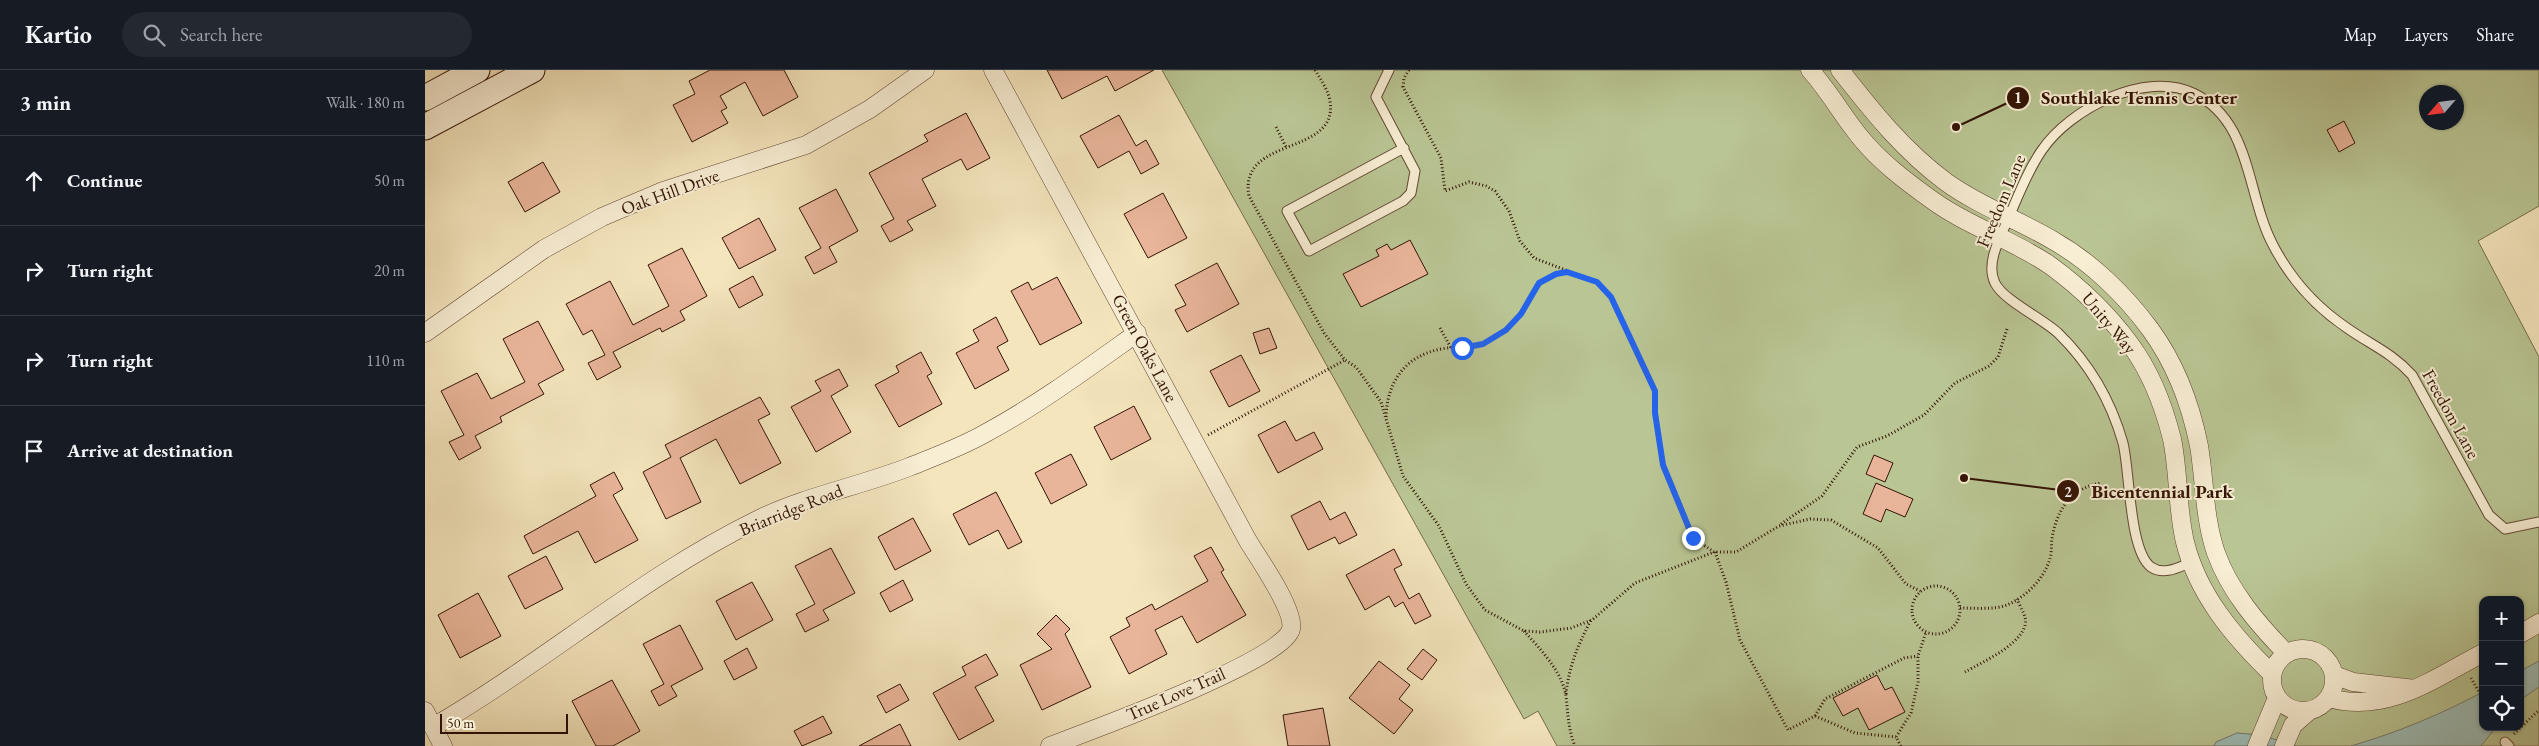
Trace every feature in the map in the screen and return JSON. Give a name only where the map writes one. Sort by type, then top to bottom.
[{"type":"main road","points":[[425,98],[477,70]]},
{"type":"main road","points":[[425,127],[532,70]]},
{"type":"street","name":"Oak Hill Drive","points":[[425,333],[544,249],[602,217],[663,191],[806,145],[870,110],[925,70]]},
{"type":"street","name":"Green Oaks Lane","points":[[993,70],[1288,609],[1292,628]]},
{"type":"street","name":"Unity Way","points":[[1810,70],[1832,97],[1857,134],[1878,157],[1933,201],[2049,265],[2087,294],[2131,346],[2148,375],[2162,408],[2172,440],[2180,513],[2192,562],[2217,612],[2235,636],[2272,674]]},
{"type":"street","name":"Unity Way","points":[[1840,70],[1905,148],[1947,183],[2055,241],[2087,262],[2132,306],[2152,331],[2181,384],[2190,413],[2199,446],[2208,527],[2217,554],[2243,604],[2286,654]]},
{"type":"street","name":"Briarridge Road","points":[[433,727],[482,699],[682,560],[760,518],[796,504],[908,467],[983,435],[1068,382],[1137,333]]},
{"type":"street","points":[[2524,632],[2539,623]]},
{"type":"street","name":"True Love Trail","points":[[1050,746],[1171,699],[1262,655],[1287,638],[1292,628]]},
{"type":"street","points":[[2309,650],[2321,654],[2329,663],[2334,675],[2334,688],[2329,698],[2320,707],[2309,711],[2297,711],[2285,706],[2277,698],[2272,686],[2272,674],[2277,663],[2286,654],[2309,650]]},
{"type":"street","points":[[2329,698],[2347,703],[2368,704],[2394,698],[2479,655]]},
{"type":"street","points":[[2334,675],[2353,682],[2415,689]]},
{"type":"street","points":[[2260,739],[2277,698]]},
{"type":"street","points":[[425,711],[443,746]]},
{"type":"street","points":[[2285,743],[2293,725],[2309,711]]},
{"type":"lane","points":[[1389,70],[1376,97],[1404,148],[1415,171],[1411,193],[1403,201],[1309,251],[1287,211],[1404,148]]},
{"type":"lane","name":"Freedom Lane","points":[[2192,562],[2172,570],[2160,571],[2151,567],[2144,560],[2135,529],[2127,461],[2116,422],[2106,398],[2081,358],[2067,342],[2037,316],[2001,292],[1994,282],[1992,267],[1999,239],[2029,170],[2043,148],[2073,119],[2093,107],[2135,89],[2156,84],[2194,93],[2224,118],[2236,136],[2245,156],[2256,205],[2274,247],[2307,294],[2348,329],[2397,358],[2412,375],[2489,515],[2505,529],[2539,522]]},
{"type":"path","points":[[1409,70],[1404,78],[1403,87],[1441,158],[1445,191],[1469,182],[1486,186],[1495,191],[1509,211],[1515,231],[1526,250],[1544,264],[1597,282],[1611,297],[1655,391],[1655,413],[1663,465],[1680,510],[1693,538],[1715,552],[1722,569],[1740,640],[1789,730],[1815,716],[1825,699],[1904,658],[1917,656]]},
{"type":"path","points":[[1276,127],[1285,147]]},
{"type":"path","points":[[1565,695],[1556,672],[1542,650],[1524,630],[1485,610],[1472,594],[1439,526],[1403,476],[1386,420],[1387,400],[1397,375],[1422,355],[1443,348],[1473,347],[1498,336],[1515,322],[1539,283],[1556,274],[1567,272]]},
{"type":"path","points":[[1440,328],[1451,348]]},
{"type":"path","points":[[1524,630],[1547,632],[1571,628],[1592,620],[1635,583],[1715,552],[1736,552],[1779,526],[1822,496],[1857,447],[1887,436],[1924,415],[1955,383],[1989,366],[1998,357],[2007,329]]},
{"type":"path","points":[[1195,442],[1345,360]]},
{"type":"path","points":[[1961,608],[2006,605],[2032,588],[2044,574],[2050,558],[2052,538],[2060,508],[2076,493],[2092,484],[2102,483]]},
{"type":"path","points":[[1779,526],[1810,519],[1831,520],[1878,548],[1906,584],[1920,592]]},
{"type":"path","points":[[1934,585],[1949,589],[1959,600],[1961,608],[1959,616],[1950,630],[1942,634],[1926,632],[1919,627],[1912,612],[1912,604],[1920,592],[1934,585]]},
{"type":"path","points":[[1965,672],[2010,646],[2021,635],[2025,618],[2017,599]]},
{"type":"path","points":[[1575,746],[1566,716],[1565,695],[1574,654],[1592,620]]},
{"type":"path","points":[[1896,737],[1911,713],[1918,682],[1917,656],[1926,632]]},
{"type":"path","points":[[2471,677],[2479,692]]},
{"type":"path","points":[[2507,744],[2539,710]]},
{"type":"path","points":[[1815,716],[1855,733],[1896,737]]},
{"type":"path","points":[[1896,737],[1901,746]]},
{"type":"green space","points":[[1162,70],[2539,70],[2539,206],[2478,241],[2539,357],[2539,746],[1557,746],[1538,711],[1524,719]]},
{"type":"water","points":[[2539,661],[2539,687],[2524,697],[2524,686],[2524,669]]},
{"type":"water","points":[[2479,694],[2479,731],[2493,731],[2481,746],[2351,746],[2386,735],[2451,708]]},
{"type":"water","points":[[2237,733],[2261,735],[2296,746],[2214,746],[2216,742]]},
{"type":"building","points":[[710,70],[784,70],[798,97],[763,116],[745,82],[720,96],[727,108],[721,111],[728,123],[692,142],[673,105],[695,94],[689,81]]},
{"type":"building","points":[[1047,70],[1154,70],[1115,91],[1107,76],[1062,99]]},
{"type":"building","points":[[966,113],[990,158],[967,170],[961,159],[922,179],[936,206],[907,221],[913,230],[890,242],[881,226],[894,219],[869,173],[928,141],[924,135]]},
{"type":"building","points":[[1119,115],[1136,146],[1146,140],[1159,164],[1141,174],[1129,151],[1098,168],[1080,136]]},
{"type":"building","points":[[2344,121],[2355,143],[2339,152],[2327,130]]},
{"type":"building","points":[[543,162],[560,192],[525,212],[508,182]]},
{"type":"building","points":[[836,189],[858,231],[829,247],[837,262],[814,274],[805,257],[821,248],[799,208]]},
{"type":"building","points":[[1163,193],[1187,238],[1148,258],[1124,214]]},
{"type":"building","points":[[759,218],[776,250],[739,269],[722,238]]},
{"type":"building","points":[[1410,240],[1428,274],[1361,307],[1343,274],[1379,256],[1376,250],[1387,244],[1391,250]]},
{"type":"building","points":[[682,248],[707,296],[680,311],[685,320],[662,332],[660,328],[613,352],[621,367],[597,380],[588,363],[605,355],[592,330],[583,335],[566,304],[610,281],[633,325],[669,306],[648,265]]},
{"type":"building","points":[[1217,263],[1239,304],[1187,332],[1175,310],[1186,305],[1175,285]]},
{"type":"building","points":[[753,276],[763,295],[739,308],[729,289]]},
{"type":"building","points":[[1057,277],[1082,323],[1040,345],[1011,291],[1028,282],[1032,290]]},
{"type":"building","points":[[996,317],[1008,341],[997,347],[1009,370],[975,389],[956,353],[979,341],[973,330]]},
{"type":"building","points":[[538,321],[564,370],[538,384],[544,394],[500,417],[502,422],[475,436],[481,448],[459,460],[449,442],[464,435],[441,391],[477,373],[491,399],[525,382],[503,339]]},
{"type":"building","points":[[1269,328],[1277,348],[1260,354],[1253,333]]},
{"type":"building","points":[[921,352],[932,373],[927,376],[942,404],[899,427],[875,385],[899,372],[896,366]]},
{"type":"building","points":[[1241,355],[1260,391],[1229,407],[1210,371]]},
{"type":"building","points":[[839,369],[848,386],[831,396],[851,432],[816,452],[791,407],[821,391],[815,381]]},
{"type":"building","points":[[760,397],[770,414],[758,420],[781,463],[740,484],[716,439],[680,458],[701,502],[666,519],[643,472],[671,457],[665,445]]},
{"type":"building","points":[[1134,406],[1151,439],[1111,460],[1094,427]]},
{"type":"building","points":[[1285,421],[1296,441],[1314,432],[1323,449],[1278,473],[1258,435]]},
{"type":"building","points":[[1071,454],[1087,485],[1051,504],[1035,473]]},
{"type":"building","points":[[1874,455],[1893,463],[1885,482],[1866,474]]},
{"type":"building","points":[[614,472],[623,489],[613,495],[638,540],[595,563],[578,531],[533,554],[524,536],[596,496],[590,485]]},
{"type":"building","points":[[1876,483],[1913,499],[1905,517],[1886,509],[1881,522],[1863,514]]},
{"type":"building","points":[[996,492],[1022,542],[1008,549],[998,530],[969,545],[953,514]]},
{"type":"building","points":[[1320,501],[1330,520],[1345,512],[1357,535],[1339,544],[1335,537],[1308,550],[1291,516]]},
{"type":"building","points":[[913,518],[931,551],[895,570],[878,537]]},
{"type":"building","points":[[1211,547],[1224,570],[1221,572],[1246,615],[1197,643],[1182,616],[1155,630],[1167,654],[1129,674],[1110,637],[1130,626],[1126,618],[1152,604],[1155,610],[1208,581],[1194,556]]},
{"type":"building","points":[[831,548],[855,593],[823,610],[829,620],[805,632],[796,614],[815,604],[795,566]]},
{"type":"building","points":[[1394,549],[1402,565],[1394,569],[1409,599],[1419,593],[1431,616],[1415,624],[1403,602],[1395,607],[1389,596],[1365,610],[1346,575]]},
{"type":"building","points":[[546,556],[563,589],[525,609],[508,576]]},
{"type":"building","points":[[903,580],[913,600],[890,612],[880,593]]},
{"type":"building","points":[[752,582],[773,620],[736,640],[716,601]]},
{"type":"building","points":[[478,593],[501,636],[460,658],[438,615]]},
{"type":"building","points":[[1056,615],[1070,629],[1065,634],[1091,687],[1042,710],[1020,665],[1052,649],[1037,634]]},
{"type":"building","points":[[680,625],[703,669],[671,686],[677,696],[659,706],[651,691],[664,684],[643,644]]},
{"type":"building","points":[[747,648],[757,668],[734,680],[724,661]]},
{"type":"building","points":[[1423,649],[1437,660],[1422,680],[1407,669]]},
{"type":"building","points":[[986,654],[998,675],[975,687],[994,721],[959,740],[933,693],[966,675],[962,667]]},
{"type":"building","points":[[1379,661],[1410,685],[1399,699],[1413,710],[1394,734],[1349,698]]},
{"type":"building","points":[[1877,675],[1885,690],[1892,687],[1905,712],[1869,730],[1858,708],[1843,716],[1833,698]]},
{"type":"building","points":[[612,680],[640,731],[613,746],[596,746],[572,701]]},
{"type":"building","points":[[900,684],[909,700],[886,713],[877,696]]},
{"type":"building","points":[[1323,708],[1330,746],[1288,746],[1283,715]]},
{"type":"building","points":[[823,716],[832,733],[802,746],[794,731]]},
{"type":"building","points":[[900,724],[911,746],[859,746]]},
{"type":"place","name":"Southlake Tennis Center","points":[[1956,127]]},
{"type":"place","name":"Bicentennial Park","points":[[1964,478]]},
{"type":"route","points":[[1462,348],[1483,344],[1506,330],[1521,314],[1539,283],[1556,274],[1567,272],[1597,282],[1611,297],[1655,391],[1655,413],[1663,465],[1693,538]]}]
